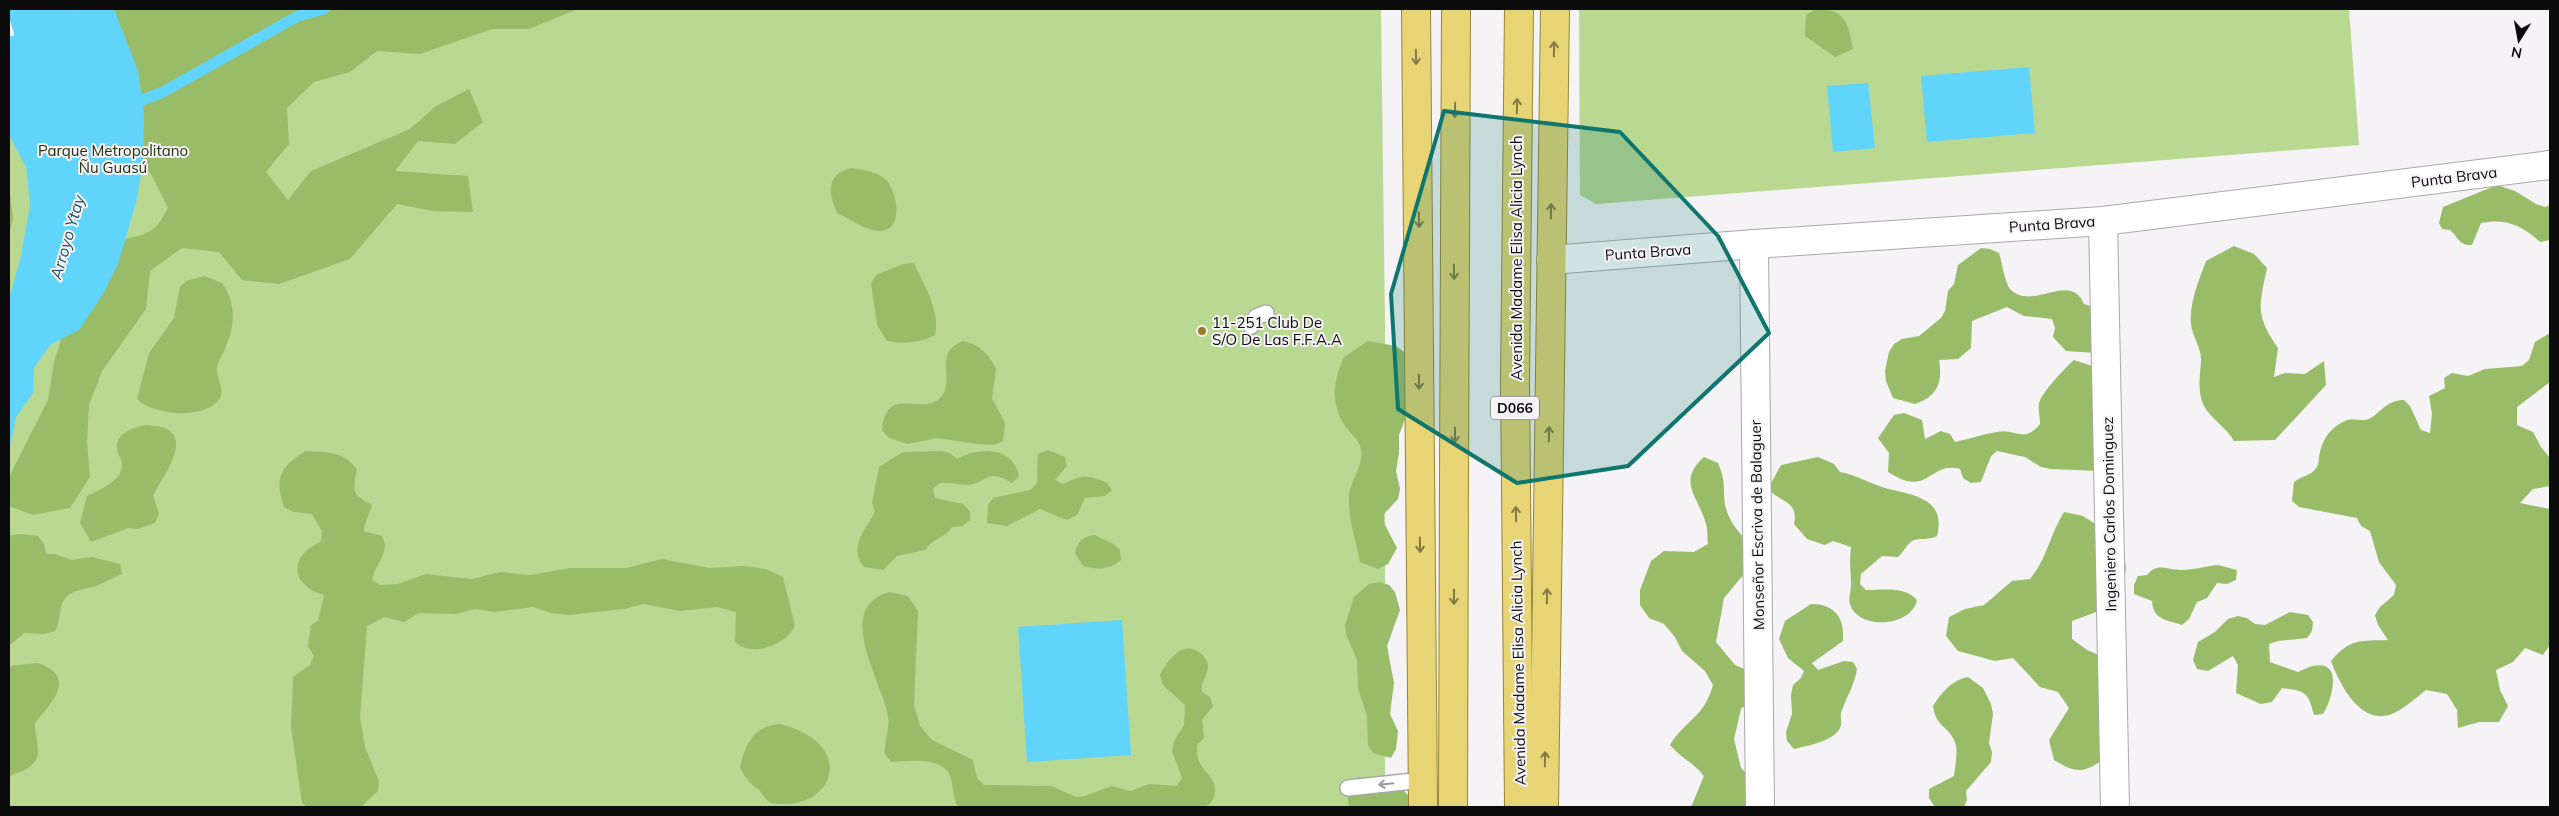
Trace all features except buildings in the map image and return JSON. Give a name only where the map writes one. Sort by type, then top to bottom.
[{"type":"highway","points":[[1416,9],[1424,807]]},
{"type":"highway","points":[[1453,807],[1456,384],[1453,248],[1456,9]]},
{"type":"highway","name":"Avenida Madame Elisa Alicia Lynch","points":[[1518,9],[1515,382],[1519,807]]},
{"type":"highway","points":[[1544,807],[1555,9]]},
{"type":"street","name":"Punta Brava","points":[[1551,260],[2103,220],[2550,165]]},
{"type":"street","name":"Ingeniero Carlos Dominguez","points":[[2103,220],[2115,807]]},
{"type":"street","name":"Monseñor Escriva de Balaguer","points":[[1754,244],[1760,807]]},
{"type":"lane","points":[[1251,326],[1256,317],[1266,313]]},
{"type":"lane","points":[[1348,788],[1423,780]]},
{"type":"highlighted area","points":[[1444,111],[1620,132],[1718,236],[1769,333],[1628,466],[1517,483],[1398,409],[1391,294]]},
{"type":"green space","points":[[106,9],[578,9],[529,29],[492,29],[420,54],[377,51],[350,72],[314,82],[287,108],[289,144],[266,172],[288,200],[311,171],[410,129],[436,106],[469,89],[483,122],[455,144],[418,141],[395,171],[468,176],[473,212],[433,211],[397,204],[350,259],[279,284],[242,280],[219,252],[182,248],[150,271],[146,309],[102,371],[89,405],[87,442],[90,477],[70,508],[33,515],[9,506],[9,477],[48,400],[54,362],[66,324],[127,238],[142,235],[152,230],[168,208],[151,174],[130,152]]},
{"type":"green space","name":"Parque Metropolitano Ñu Guasú","points":[[474,9],[1381,9],[1385,325],[1385,807],[9,807],[9,49]]},
{"type":"green space","points":[[1579,9],[2349,9],[2359,145],[1596,204],[1580,195]]},
{"type":"green space","points":[[1816,9],[1834,12],[1844,19],[1853,49],[1835,57],[1805,36],[1806,15]]},
{"type":"green space","points":[[851,168],[869,171],[878,175],[886,180],[890,186],[896,201],[896,218],[893,225],[888,229],[880,231],[869,229],[837,213],[832,199],[831,186],[837,175]]},
{"type":"green space","points":[[9,184],[13,219],[9,234]]},
{"type":"green space","points":[[2497,185],[2515,191],[2536,204],[2545,207],[2550,205],[2550,240],[2540,242],[2520,227],[2498,221],[2481,223],[2472,245],[2462,243],[2450,230],[2442,229],[2439,223],[2443,207]]},
{"type":"green space","points":[[2234,246],[2254,254],[2267,268],[2262,292],[2261,310],[2265,327],[2278,348],[2274,377],[2285,373],[2305,374],[2324,361],[2326,385],[2275,440],[2234,441],[2207,411],[2200,395],[2201,356],[2191,324],[2193,300],[2206,261]]},
{"type":"green space","points":[[1981,248],[1999,253],[2009,287],[2020,295],[2030,296],[2070,291],[2078,295],[2084,304],[2094,307],[2095,353],[2066,351],[2053,337],[2055,328],[2052,319],[2024,316],[2007,307],[1972,321],[1971,348],[1958,359],[1939,360],[1939,382],[1937,388],[1929,397],[1915,404],[1893,398],[1886,381],[1885,371],[1889,352],[1894,344],[1902,339],[1919,336],[1941,318],[1945,311],[1948,291],[1954,284],[1958,265]]},
{"type":"green space","points":[[914,263],[936,317],[935,335],[924,340],[912,342],[887,341],[877,325],[871,283],[876,275],[903,264]]},
{"type":"green space","points":[[205,276],[222,283],[230,299],[233,315],[231,332],[217,367],[222,390],[220,399],[208,408],[187,413],[164,412],[154,409],[137,399],[149,353],[174,318],[180,287],[186,281]]},
{"type":"green space","points":[[2550,333],[2550,382],[2517,407],[2517,425],[2533,432],[2541,447],[2550,458],[2550,486],[2533,489],[2520,503],[2550,509],[2550,645],[2543,655],[2525,648],[2513,662],[2496,670],[2500,690],[2508,706],[2499,722],[2479,722],[2458,728],[2457,710],[2447,694],[2426,690],[2402,709],[2386,716],[2364,711],[2348,694],[2331,661],[2344,648],[2356,642],[2388,640],[2378,625],[2375,615],[2380,607],[2394,595],[2396,585],[2379,562],[2370,531],[2361,526],[2357,518],[2299,507],[2292,501],[2294,482],[2314,471],[2317,467],[2324,441],[2339,424],[2348,420],[2371,418],[2390,404],[2398,400],[2404,400],[2410,406],[2421,430],[2430,433],[2432,414],[2429,396],[2445,388],[2444,378],[2452,373],[2468,376],[2485,369],[2522,366],[2529,360],[2535,342]]},
{"type":"green space","points":[[963,341],[969,342],[983,350],[996,369],[992,398],[1005,423],[1003,441],[994,445],[937,438],[908,444],[889,438],[882,430],[885,416],[890,408],[897,404],[922,404],[938,400],[944,394],[946,386],[946,361],[948,353],[953,346]]},
{"type":"green space","points":[[1368,341],[1396,346],[1409,359],[1410,406],[1399,435],[1396,471],[1400,489],[1398,499],[1384,514],[1384,523],[1397,548],[1388,564],[1378,569],[1360,562],[1351,522],[1349,498],[1351,486],[1359,468],[1361,450],[1358,442],[1343,422],[1336,404],[1335,395],[1337,376],[1344,357]]},
{"type":"green space","points":[[2074,360],[2092,366],[2107,375],[2099,471],[2051,469],[2041,467],[2025,457],[1997,451],[1991,456],[1981,482],[1971,483],[1963,478],[1960,469],[1949,468],[1941,470],[1921,481],[1912,482],[1888,472],[1889,453],[1878,438],[1894,415],[1904,413],[1922,420],[1925,439],[1941,431],[1950,434],[1955,442],[2003,431],[2019,434],[2029,433],[2040,424],[2040,400],[2048,388]]},
{"type":"green space","points":[[146,425],[165,428],[173,434],[176,441],[172,461],[153,496],[159,514],[155,523],[138,529],[128,528],[91,542],[80,523],[87,496],[109,485],[121,472],[122,464],[117,447],[123,434]]},
{"type":"green space","points":[[1048,450],[1065,457],[1067,466],[1055,480],[1063,484],[1080,477],[1095,478],[1107,483],[1112,490],[1105,496],[1085,498],[1077,515],[1067,520],[1040,509],[1007,526],[987,523],[988,505],[993,498],[1030,490],[1037,483],[1038,454]]},
{"type":"green space","points":[[306,451],[328,452],[341,456],[347,459],[357,470],[354,483],[355,492],[372,505],[364,531],[382,536],[384,542],[384,553],[372,580],[380,585],[398,584],[426,574],[472,579],[500,572],[530,575],[570,568],[626,568],[662,559],[709,568],[746,566],[766,569],[783,577],[795,626],[791,633],[777,644],[759,649],[750,649],[742,647],[735,642],[736,612],[717,607],[680,611],[644,604],[624,609],[569,615],[551,613],[533,607],[494,612],[475,609],[456,614],[419,613],[404,622],[385,617],[367,626],[360,717],[365,747],[379,781],[378,791],[361,807],[308,807],[302,803],[291,727],[293,677],[310,665],[314,656],[308,646],[311,625],[318,621],[324,595],[317,593],[304,584],[298,573],[298,566],[305,552],[321,541],[322,531],[312,514],[293,512],[284,507],[280,488],[280,481],[285,468],[290,462]]},
{"type":"green space","points":[[941,451],[950,453],[957,459],[975,452],[985,451],[1003,454],[1016,466],[1019,476],[1012,483],[997,476],[991,476],[975,484],[968,485],[940,483],[933,489],[935,498],[963,504],[970,511],[970,520],[962,526],[952,527],[925,550],[897,556],[883,570],[864,567],[859,560],[858,546],[863,532],[875,512],[872,503],[879,467],[903,452]]},
{"type":"green space","points":[[1704,457],[1718,463],[1728,515],[1737,530],[1753,547],[1744,574],[1724,598],[1716,642],[1735,665],[1749,671],[1753,699],[1741,709],[1734,739],[1741,768],[1773,800],[1772,807],[1691,807],[1704,776],[1670,745],[1705,705],[1713,685],[1705,671],[1682,651],[1675,637],[1664,624],[1649,618],[1640,605],[1640,590],[1651,561],[1664,551],[1694,552],[1708,544],[1706,524],[1690,482],[1696,466]]},
{"type":"green space","points":[[1818,457],[1834,464],[1840,472],[1885,488],[1916,496],[1932,506],[1937,513],[1939,523],[1937,536],[1912,541],[1898,557],[1882,556],[1861,574],[1860,584],[1866,590],[1887,589],[1900,591],[1917,600],[1913,609],[1906,616],[1885,622],[1873,622],[1863,619],[1855,613],[1849,600],[1851,547],[1833,541],[1825,545],[1807,539],[1794,524],[1794,511],[1788,503],[1768,489],[1781,465]]},
{"type":"green space","points":[[2064,512],[2083,516],[2097,525],[2124,552],[2126,569],[2122,589],[2112,606],[2072,621],[2072,639],[2087,650],[2104,657],[2104,759],[2097,764],[2079,770],[2054,760],[2049,740],[2069,708],[2058,692],[2040,687],[2013,658],[1995,661],[1958,651],[1946,636],[1949,617],[1965,609],[1984,605],[2012,581],[2030,579],[2041,563]]},
{"type":"green space","points":[[19,534],[38,536],[44,544],[46,554],[55,554],[72,560],[92,557],[120,564],[122,574],[96,586],[68,595],[62,604],[55,631],[44,634],[24,633],[9,646],[9,536]]},
{"type":"green space","points":[[1094,535],[1112,543],[1120,550],[1121,560],[1112,566],[1103,568],[1083,566],[1075,553],[1076,549],[1081,540]]},
{"type":"green space","points":[[2218,565],[2237,570],[2236,580],[2227,584],[2217,583],[2207,598],[2197,602],[2189,619],[2182,625],[2158,616],[2152,601],[2134,594],[2134,585],[2138,576],[2147,575],[2155,569],[2186,570]]},
{"type":"green space","points":[[1380,582],[1389,585],[1395,592],[1400,610],[1387,646],[1394,683],[1390,714],[1398,731],[1396,749],[1391,758],[1373,753],[1368,745],[1367,716],[1358,688],[1357,660],[1346,634],[1345,625],[1354,597],[1369,584]]},
{"type":"green space","points":[[890,592],[908,596],[918,611],[914,705],[920,726],[932,740],[973,760],[977,778],[984,785],[1051,786],[1076,797],[1085,796],[1111,786],[1131,791],[1149,784],[1177,786],[1182,778],[1172,751],[1174,741],[1184,725],[1185,705],[1163,685],[1160,675],[1171,658],[1181,650],[1193,649],[1199,652],[1204,656],[1208,664],[1202,692],[1210,697],[1213,706],[1202,720],[1204,738],[1197,745],[1197,753],[1200,763],[1214,783],[1215,792],[1212,801],[1202,807],[958,807],[950,776],[940,765],[924,761],[891,762],[885,754],[888,716],[865,647],[863,629],[865,613],[873,600]]},
{"type":"green space","points":[[1811,604],[1826,606],[1832,609],[1840,619],[1843,633],[1843,641],[1812,663],[1818,670],[1844,661],[1853,662],[1857,669],[1853,685],[1841,712],[1841,726],[1837,733],[1826,740],[1794,749],[1787,741],[1786,732],[1792,714],[1791,695],[1793,685],[1800,679],[1804,671],[1788,658],[1779,639],[1785,621]]},
{"type":"green space","points":[[2290,612],[2308,615],[2313,622],[2312,631],[2307,638],[2278,641],[2269,644],[2270,662],[2298,672],[2313,666],[2323,665],[2329,669],[2332,674],[2332,691],[2323,714],[2314,715],[2308,697],[2296,690],[2282,688],[2272,702],[2261,704],[2236,693],[2238,665],[2233,656],[2208,671],[2197,669],[2193,660],[2198,642],[2215,632],[2228,619],[2238,616],[2247,618],[2255,624],[2265,625]]},
{"type":"green space","points":[[38,663],[57,675],[58,690],[48,707],[35,723],[38,747],[37,758],[28,768],[9,777],[9,666]]},
{"type":"green space","points":[[1968,677],[1983,688],[1991,704],[1993,714],[1989,743],[1992,752],[1991,762],[1966,791],[1967,800],[1964,807],[1935,807],[1929,798],[1929,789],[1954,776],[1956,753],[1954,740],[1939,722],[1934,713],[1933,706],[1947,688],[1957,681]]},
{"type":"green space","points":[[780,724],[801,731],[816,741],[827,756],[830,767],[829,777],[824,786],[817,793],[796,803],[774,804],[769,802],[743,774],[740,767],[752,737],[764,728]]},
{"type":"green space","points":[[1359,777],[1375,786],[1404,791],[1418,807],[1349,807],[1350,791]]},
{"type":"water","points":[[73,9],[114,9],[138,71],[144,114],[143,162],[136,203],[118,264],[103,294],[79,330],[50,345],[34,368],[33,393],[16,417],[9,451],[9,299],[21,256],[30,205],[26,167],[9,135],[9,33]]},
{"type":"water","points":[[2029,67],[2035,133],[1927,142],[1921,76]]},
{"type":"water","points":[[1868,83],[1875,148],[1833,152],[1827,86]]},
{"type":"water","points":[[1122,620],[1131,755],[1027,762],[1018,627]]},
{"type":"pier","points":[[66,9],[80,9],[9,37],[9,30]]},
{"type":"waterway","name":"Arroyo Ytay","points":[[41,9],[71,107]]},
{"type":"waterway","points":[[129,105],[163,92],[298,16],[324,9]]},
{"type":"place","name":"11-251 Club De S/O De Las F.F.A.A","points":[[1202,331]]}]
